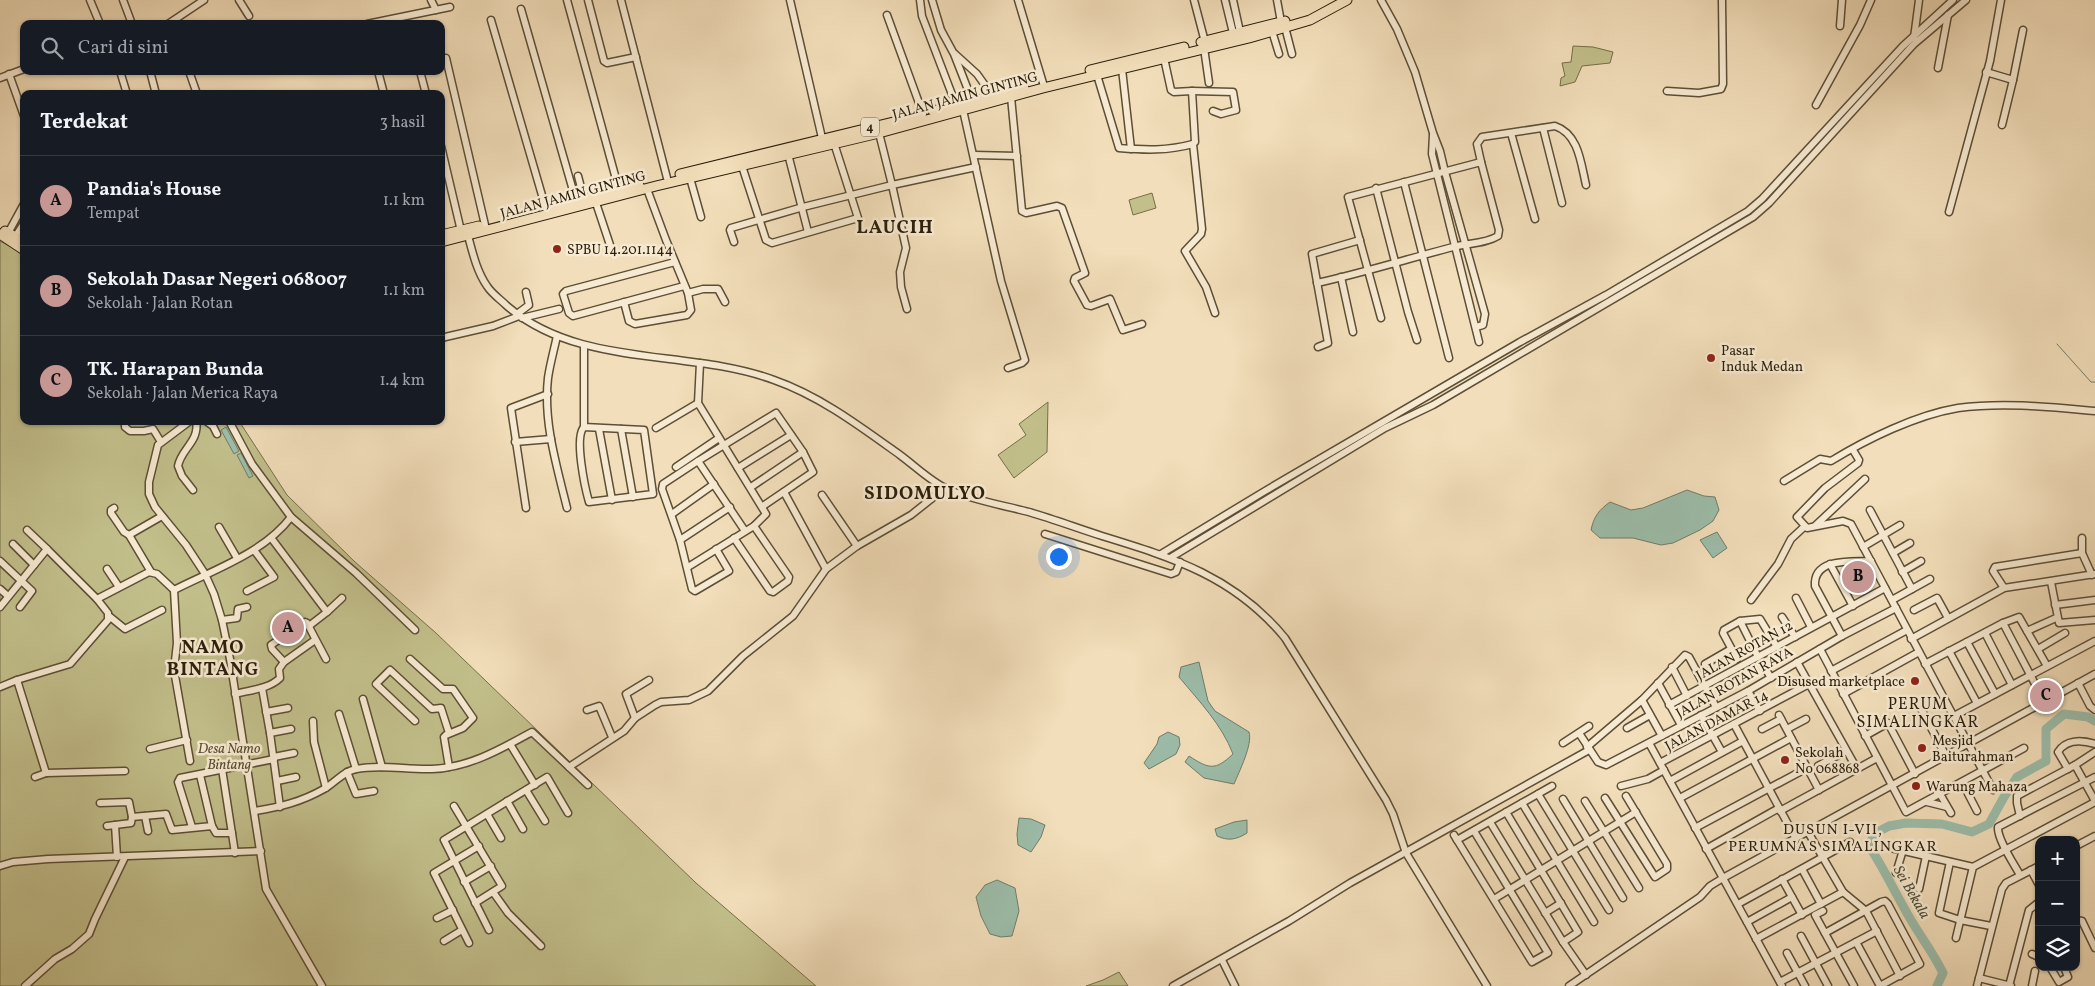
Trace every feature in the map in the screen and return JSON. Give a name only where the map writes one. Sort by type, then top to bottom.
[{"type":"highway","name":"JALAN JAMIN GINTING","points":[[1236,35],[1272,31],[1283,24],[1311,14],[1336,0]]},
{"type":"highway","name":"JALAN JAMIN GINTING","points":[[445,240],[485,225],[619,190],[923,114],[1011,97],[1164,58],[1236,35],[1310,20],[1347,0]]},
{"type":"highway","name":"JALAN JAMIN GINTING","points":[[445,235],[464,233],[596,203],[788,154],[829,139],[879,133],[959,107],[972,100],[1138,57],[1204,45]]},
{"type":"highway","points":[[6,234],[20,240]]},
{"type":"highway","points":[[6,234],[20,246]]},
{"type":"street","points":[[90,0],[98,20]]},
{"type":"street","points":[[123,0],[130,20]]},
{"type":"street","points":[[175,20],[203,0]]},
{"type":"street","points":[[239,0],[249,16]]},
{"type":"street","points":[[431,0],[436,10]]},
{"type":"street","points":[[567,0],[619,190]]},
{"type":"street","points":[[588,0],[604,61],[636,57]]},
{"type":"street","points":[[621,0],[667,178]]},
{"type":"street","points":[[742,166],[769,243],[858,218],[852,194],[829,139],[790,0]]},
{"type":"street","points":[[920,0],[922,16],[959,107],[974,155],[1001,281],[1024,360],[1022,363],[1008,368]]},
{"type":"street","points":[[932,0],[941,30],[954,54],[972,100]]},
{"type":"street","points":[[1018,0],[1043,83]]},
{"type":"street","points":[[1194,0],[1204,45],[1209,83]]},
{"type":"street","points":[[1225,0],[1236,35]]},
{"type":"street","points":[[1233,0],[1236,35]]},
{"type":"street","points":[[1277,0],[1292,54]]},
{"type":"street","points":[[1381,0],[1397,29],[1415,72],[1440,151],[1485,314],[1483,325],[1476,327]]},
{"type":"street","points":[[1668,91],[1699,93],[1721,89],[1723,84],[1724,43],[1722,0]]},
{"type":"street","points":[[1840,26],[1842,0]]},
{"type":"street","points":[[1816,104],[1860,25],[1871,0]]},
{"type":"street","points":[[1914,44],[1920,0]]},
{"type":"street","points":[[1170,558],[1303,473],[1428,397],[1520,342],[1606,295],[1748,212],[1768,193],[1903,46],[1953,0]]},
{"type":"street","points":[[1161,554],[1303,473],[1385,428],[1432,405],[1753,217],[1769,203],[1914,44],[1966,0]]},
{"type":"street","points":[[1948,212],[1995,42],[2001,0]]},
{"type":"street","points":[[385,20],[450,8]]},
{"type":"street","points":[[521,9],[580,200]]},
{"type":"street","points":[[407,15],[408,20]]},
{"type":"street","points":[[887,15],[923,114]]},
{"type":"street","points":[[1938,68],[1948,15]]},
{"type":"street","points":[[491,20],[546,209]]},
{"type":"street","points":[[2002,125],[2022,30]]},
{"type":"street","points":[[1272,31],[1279,54]]},
{"type":"street","points":[[954,54],[977,74],[992,95]]},
{"type":"street","points":[[446,58],[485,225]]},
{"type":"street","points":[[1164,58],[1171,90],[1233,92],[1236,109],[1234,112],[1221,114],[1213,112]]},
{"type":"street","points":[[1122,68],[1131,149]]},
{"type":"street","points":[[0,78],[20,70]]},
{"type":"street","points":[[1986,72],[2013,80]]},
{"type":"street","points":[[9,74],[20,105]]},
{"type":"street","points":[[121,75],[126,90]]},
{"type":"street","points":[[151,75],[155,90]]},
{"type":"street","points":[[190,75],[196,90]]},
{"type":"street","points":[[379,75],[383,90]]},
{"type":"street","points":[[421,75],[425,90]]},
{"type":"street","points":[[1097,75],[1119,148],[1155,151],[1193,144]]},
{"type":"street","points":[[1192,92],[1193,144],[1202,229],[1201,234],[1185,251],[1206,287],[1215,313]]},
{"type":"street","points":[[1011,97],[1022,211],[1026,214],[1057,206],[1063,209],[1085,273],[1075,278],[1074,281],[1087,304],[1091,306],[1110,299],[1123,330],[1142,324]]},
{"type":"street","points":[[1840,113],[1846,118]]},
{"type":"street","points":[[1317,283],[1456,246],[1496,238],[1499,234],[1478,153],[1479,139],[1482,137],[1558,127],[1570,137],[1577,147],[1586,185]]},
{"type":"street","points":[[1543,128],[1562,203]]},
{"type":"street","points":[[879,133],[906,248],[900,272],[901,287],[907,309]]},
{"type":"street","points":[[1433,133],[1432,154],[1479,342]]},
{"type":"street","points":[[1511,133],[1535,219]]},
{"type":"street","points":[[788,154],[808,232]]},
{"type":"street","points":[[974,155],[1017,156]]},
{"type":"street","points":[[445,161],[464,233],[478,270],[487,287],[519,316],[540,330],[584,346],[754,373],[799,391],[851,421],[945,488],[1032,513],[1161,554],[1223,583],[1266,617],[1285,638],[1393,814],[1406,853],[1487,986]]},
{"type":"street","points":[[1381,318],[1348,197],[1376,188],[1481,162]]},
{"type":"street","points":[[734,242],[731,228],[852,194],[976,167]]},
{"type":"street","points":[[578,176],[580,200]]},
{"type":"street","points":[[690,178],[701,217]]},
{"type":"street","points":[[1404,182],[1449,358]]},
{"type":"street","points":[[1376,188],[1417,340]]},
{"type":"street","points":[[624,302],[631,323],[642,324],[689,314],[692,308],[688,293],[647,189]]},
{"type":"street","points":[[596,203],[612,251]]},
{"type":"street","points":[[6,234],[20,211]]},
{"type":"street","points":[[6,234],[20,225]]},
{"type":"street","points":[[1318,347],[1328,343],[1311,256],[1314,252],[1360,240]]},
{"type":"street","points":[[675,262],[567,290],[564,293],[569,313],[572,316],[684,286]]},
{"type":"street","points":[[1341,277],[1353,332]]},
{"type":"street","points":[[688,293],[703,289],[718,289],[724,302]]},
{"type":"street","points":[[519,316],[528,304],[526,292]]},
{"type":"street","points":[[445,337],[493,326],[519,316],[559,309]]},
{"type":"street","points":[[557,336],[548,379],[548,394],[551,439],[567,508]]},
{"type":"street","points":[[584,346],[584,427],[581,434],[580,454],[588,500],[590,502],[650,496],[654,493],[643,430],[584,427]]},
{"type":"street","points":[[688,568],[754,526],[765,516],[766,512],[698,403],[700,363]]},
{"type":"street","points":[[526,508],[515,442],[512,407],[548,394]]},
{"type":"street","points":[[1428,397],[1432,405]]},
{"type":"street","points":[[656,428],[698,403]]},
{"type":"street","points":[[1784,481],[1820,459],[1831,461],[1907,422],[1957,408],[2036,405],[2095,411]]},
{"type":"street","points":[[716,550],[728,569],[727,573],[696,591],[692,589],[680,540],[662,491],[663,484],[775,413],[791,434],[813,472],[763,506]]},
{"type":"street","points":[[125,425],[130,431],[153,429],[161,442]]},
{"type":"street","points":[[184,425],[161,442],[156,449],[149,486],[151,501],[186,545],[205,574],[214,594],[222,620],[255,811],[266,890],[322,986]]},
{"type":"street","points":[[193,490],[182,476],[178,466],[182,456],[195,438],[196,425]]},
{"type":"street","points":[[212,425],[217,434]]},
{"type":"street","points":[[231,425],[252,464],[291,517],[356,572],[415,630]]},
{"type":"street","points":[[599,429],[612,500]]},
{"type":"street","points":[[621,429],[633,497]]},
{"type":"street","points":[[738,468],[791,434]]},
{"type":"street","points":[[676,466],[719,438]]},
{"type":"street","points":[[515,442],[551,439]]},
{"type":"street","points":[[1853,450],[1859,460],[1858,462],[1825,488],[1797,517],[1809,528],[1816,525],[1843,521],[1848,522],[1855,529],[1993,790]]},
{"type":"street","points":[[751,487],[802,452]]},
{"type":"street","points":[[698,461],[746,531]]},
{"type":"street","points":[[1816,525],[1865,479]]},
{"type":"street","points":[[672,514],[714,484]]},
{"type":"street","points":[[569,767],[624,731],[635,718],[661,702],[683,702],[708,691],[743,656],[793,616],[826,569],[857,546],[911,515],[945,488]]},
{"type":"street","points":[[784,492],[826,569]]},
{"type":"street","points":[[822,496],[857,546]]},
{"type":"street","points":[[680,540],[730,507]]},
{"type":"street","points":[[114,508],[111,510],[111,513],[124,532],[129,535],[151,572],[157,574],[174,590],[177,643],[174,670],[190,744],[190,761]]},
{"type":"street","points":[[1870,510],[1912,589]]},
{"type":"street","points":[[129,535],[162,516]]},
{"type":"street","points":[[174,590],[272,539],[291,517]]},
{"type":"street","points":[[734,538],[770,591],[773,592],[788,581],[789,578],[754,526]]},
{"type":"street","points":[[1751,600],[1778,564],[1791,539],[1805,526]]},
{"type":"street","points":[[1863,547],[1900,526]]},
{"type":"street","points":[[219,527],[237,558]]},
{"type":"street","points":[[28,530],[98,600],[109,616],[125,629],[162,610]]},
{"type":"street","points":[[1045,534],[1171,574],[1176,572],[1180,562]]},
{"type":"street","points":[[1912,639],[2004,588],[2094,574],[2082,553],[2082,538]]},
{"type":"street","points":[[272,539],[327,612]]},
{"type":"street","points":[[1893,553],[1910,543]]},
{"type":"street","points":[[13,544],[34,565]]},
{"type":"street","points":[[0,607],[47,549]]},
{"type":"street","points":[[247,591],[274,576],[254,550]]},
{"type":"street","points":[[2004,588],[1994,571],[1995,567],[2082,553]]},
{"type":"street","points":[[0,561],[32,592],[20,607]]},
{"type":"street","points":[[1842,636],[1815,581],[1821,568],[1830,564],[1871,561]]},
{"type":"street","points":[[1902,572],[1921,561]]},
{"type":"street","points":[[1830,564],[1853,606]]},
{"type":"street","points":[[107,569],[119,587]]},
{"type":"street","points":[[98,600],[119,587],[151,572]]},
{"type":"street","points":[[1892,600],[1930,579]]},
{"type":"street","points":[[2051,582],[2056,618],[2061,624],[2095,620]]},
{"type":"street","name":"JALAN ROTAN 12","points":[[1669,705],[1885,588]]},
{"type":"street","points":[[0,589],[8,596]]},
{"type":"street","points":[[309,626],[342,598]]},
{"type":"street","points":[[1796,598],[1811,627]]},
{"type":"street","points":[[1914,610],[1937,598],[1948,618]]},
{"type":"street","points":[[2055,605],[2095,600]]},
{"type":"street","points":[[222,620],[237,618],[238,609],[247,607]]},
{"type":"street","name":"JALAN ROTAN RAYA","points":[[1588,748],[1598,762],[1606,765],[1748,691],[1842,636],[1896,608]]},
{"type":"street","points":[[0,687],[70,664],[105,625],[109,616]]},
{"type":"street","points":[[1782,617],[1794,637]]},
{"type":"street","points":[[1925,664],[2002,623],[2019,617],[2047,666]]},
{"type":"street","points":[[2027,631],[2056,618]]},
{"type":"street","points":[[1737,659],[1723,633],[1724,630],[1740,621],[1760,619],[1777,647]]},
{"type":"street","points":[[1740,621],[1758,657]]},
{"type":"street","points":[[284,662],[272,649],[271,645],[305,622],[309,626],[326,659]]},
{"type":"street","points":[[2002,623],[2044,701]]},
{"type":"street","points":[[1831,671],[1907,630]]},
{"type":"street","points":[[1985,633],[2012,685]]},
{"type":"street","points":[[2038,649],[2066,634]]},
{"type":"street","points":[[235,694],[271,684],[280,678],[279,669],[284,662],[316,640]]},
{"type":"street","points":[[1954,716],[2095,641]]},
{"type":"street","points":[[1967,642],[1995,694]]},
{"type":"street","points":[[1705,664],[1731,649]]},
{"type":"street","points":[[1820,649],[1904,810],[1909,811],[1927,802],[2024,748]]},
{"type":"street","points":[[1843,694],[1919,652]]},
{"type":"street","points":[[1950,652],[1977,703]]},
{"type":"street","points":[[1173,986],[1222,960],[1350,884],[1588,748],[1642,700],[1672,667],[1687,655],[1716,707]]},
{"type":"street","points":[[410,659],[443,689],[453,689],[473,718],[463,728],[444,737],[449,767]]},
{"type":"street","points":[[1797,662],[1856,769]]},
{"type":"street","points":[[1762,663],[1771,678]]},
{"type":"street","points":[[1672,667],[1687,696]]},
{"type":"street","points":[[415,721],[376,684],[390,670],[432,709],[441,708],[449,733]]},
{"type":"street","points":[[1569,986],[1700,897],[1710,886],[1723,878],[2095,674]]},
{"type":"street","points":[[17,680],[46,773]]},
{"type":"street","points":[[635,718],[626,694],[649,680]]},
{"type":"street","points":[[1658,683],[1681,725]]},
{"type":"street","points":[[2078,683],[2090,706],[2095,710]]},
{"type":"street","name":"JALAN DAMAR 14","points":[[1621,786],[1648,778],[1712,735],[1809,684]]},
{"type":"street","points":[[262,688],[278,781],[280,807]]},
{"type":"street","points":[[1748,691],[1760,711]]},
{"type":"street","points":[[363,699],[382,767]]},
{"type":"street","points":[[1642,700],[1662,736]]},
{"type":"street","points":[[1919,705],[1946,756]]},
{"type":"street","points":[[587,710],[599,706],[612,738]]},
{"type":"street","points":[[266,712],[288,708]]},
{"type":"street","points":[[339,714],[356,769]]},
{"type":"street","points":[[1627,728],[1650,715]]},
{"type":"street","points":[[1701,715],[1722,752]]},
{"type":"street","points":[[1762,729],[1780,717],[1819,790]]},
{"type":"street","points":[[1787,729],[1806,719]]},
{"type":"street","points":[[313,721],[314,742],[326,788]]},
{"type":"street","points":[[1734,724],[1796,839]]},
{"type":"street","points":[[1866,736],[1888,724],[1915,774]]},
{"type":"street","points":[[1563,743],[1589,726]]},
{"type":"street","points":[[270,733],[291,729]]},
{"type":"street","points":[[255,811],[280,807],[306,799],[326,788],[347,772],[356,769],[382,767],[432,769],[449,767],[490,755],[532,732],[588,785]]},
{"type":"street","points":[[1579,733],[1588,748]]},
{"type":"street","points":[[1680,798],[1791,738]]},
{"type":"street","points":[[2068,769],[2058,752],[2061,748],[2080,740],[2095,744]]},
{"type":"street","points":[[1670,781],[1743,741]]},
{"type":"street","points":[[1649,743],[1781,984],[1798,972],[1876,931]]},
{"type":"street","points":[[150,748],[190,744]]},
{"type":"street","points":[[510,744],[535,784]]},
{"type":"street","points":[[1818,766],[1846,751]]},
{"type":"street","points":[[2020,816],[2017,796],[2068,769],[2095,752]]},
{"type":"street","points":[[192,827],[178,781],[185,777],[200,776],[222,769],[294,753]]},
{"type":"street","points":[[1706,849],[1877,758]]},
{"type":"street","points":[[1888,847],[1973,867],[2095,801],[2075,765]]},
{"type":"street","points":[[1695,828],[1807,768]]},
{"type":"street","points":[[222,769],[235,853]]},
{"type":"street","points":[[35,777],[46,773],[125,771]]},
{"type":"street","points":[[347,772],[356,794],[374,791]]},
{"type":"street","points":[[200,776],[212,826],[216,833],[232,833]]},
{"type":"street","points":[[278,781],[296,777]]},
{"type":"street","points":[[489,930],[444,840],[547,777],[568,813]]},
{"type":"street","points":[[2020,875],[1997,828],[2095,777]]},
{"type":"street","points":[[1962,782],[1977,811]]},
{"type":"street","points":[[1474,831],[1548,953],[1532,962],[1456,838],[1474,831],[1552,786]]},
{"type":"street","points":[[526,790],[545,821]]},
{"type":"street","points":[[1538,794],[1609,910]]},
{"type":"street","points":[[1927,802],[1949,810],[1940,794]]},
{"type":"street","points":[[1605,798],[1653,875],[1658,875],[1667,870],[1667,864],[1626,796]]},
{"type":"street","points":[[1563,799],[1624,898]]},
{"type":"street","points":[[1585,801],[1639,888]]},
{"type":"street","points":[[100,803],[129,802],[132,823],[107,826]]},
{"type":"street","points":[[507,802],[523,830]]},
{"type":"street","points":[[1522,803],[1594,922]]},
{"type":"street","points":[[454,806],[502,886],[475,903]]},
{"type":"street","points":[[1506,812],[1578,932],[1562,942]]},
{"type":"street","points":[[1494,899],[1636,812]]},
{"type":"street","points":[[132,816],[166,814],[171,830],[212,826]]},
{"type":"street","points":[[487,814],[501,838]]},
{"type":"street","points":[[146,816],[148,831]]},
{"type":"street","points":[[1490,822],[1562,942],[1586,974]]},
{"type":"street","points":[[115,825],[117,857]]},
{"type":"street","points":[[1808,832],[1843,892],[1866,912],[1900,976]]},
{"type":"street","points":[[2080,844],[2095,836]]},
{"type":"street","points":[[1738,904],[1850,842]]},
{"type":"street","points":[[469,943],[434,873],[478,846]]},
{"type":"street","points":[[1896,873],[1903,850]]},
{"type":"street","points":[[0,866],[13,862],[41,859],[260,851]]},
{"type":"street","points":[[1919,890],[1926,856]]},
{"type":"street","points":[[30,984],[55,959],[72,949],[89,934],[125,857]]},
{"type":"street","points":[[1950,862],[1939,912],[1960,920],[1991,926]]},
{"type":"street","points":[[464,882],[491,866]]},
{"type":"street","points":[[1956,938],[1973,867]]},
{"type":"street","points":[[1977,986],[2002,889],[2006,883],[2035,868]]},
{"type":"street","points":[[1802,869],[1822,908]]},
{"type":"street","points":[[2031,870],[2037,881]]},
{"type":"street","points":[[1782,879],[1802,915]]},
{"type":"street","points":[[493,892],[508,913],[541,946]]},
{"type":"street","points":[[1843,892],[1815,915],[1854,986]]},
{"type":"street","points":[[1747,922],[1792,897]]},
{"type":"street","points":[[1825,933],[1885,901],[1893,912],[1919,961],[1918,966],[1880,986],[1856,942]]},
{"type":"street","points":[[1545,913],[1561,903]]},
{"type":"street","points":[[1979,978],[2009,986],[2029,910],[2035,905]]},
{"type":"street","points":[[1756,939],[1802,915],[1822,908]]},
{"type":"street","points":[[437,918],[453,910]]},
{"type":"street","points":[[2080,923],[2095,948]]},
{"type":"street","points":[[444,941],[462,930]]},
{"type":"street","points":[[1801,936],[1828,986]]},
{"type":"street","points":[[1787,953],[1805,986]]},
{"type":"street","points":[[1222,960],[1236,986]]},
{"type":"street","points":[[2032,986],[2035,971]]},
{"type":"street","points":[[2052,971],[2059,982],[2068,976],[2066,971]]},
{"type":"green space","points":[[1573,46],[1593,47],[1613,52],[1610,63],[1582,66],[1575,82],[1560,86],[1561,78],[1565,76],[1562,63],[1571,62]]},
{"type":"green space","points":[[1152,193],[1156,208],[1133,215],[1129,200]]},
{"type":"green space","name":"Desa Namo Bintang","points":[[0,241],[20,252],[20,425],[242,425],[287,495],[355,562],[436,633],[696,883],[816,986],[0,986]]},
{"type":"green space","points":[[1048,402],[1047,452],[1014,478],[998,455],[1026,435],[1019,424]]},
{"type":"green space","points":[[1119,972],[1128,986],[1086,986],[1103,980]]},
{"type":"shaded area","points":[[226,427],[239,451],[234,454],[221,430]]},
{"type":"shaded area","points":[[241,453],[253,476],[249,478],[237,455]]},
{"type":"shaded area","points":[[1687,490],[1704,496],[1715,497],[1719,510],[1713,521],[1700,530],[1673,543],[1661,545],[1633,538],[1600,538],[1591,530],[1598,514],[1610,502],[1631,510],[1643,508]]},
{"type":"shaded area","points":[[1717,532],[1727,548],[1713,558],[1700,540]]},
{"type":"shaded area","points":[[1199,662],[1208,701],[1215,711],[1249,732],[1250,737],[1247,751],[1234,784],[1204,778],[1185,762],[1189,756],[1207,766],[1216,766],[1233,754],[1216,723],[1179,677],[1181,667]]},
{"type":"shaded area","points":[[1168,732],[1179,737],[1180,745],[1176,754],[1149,769],[1144,763],[1157,744],[1159,737]]},
{"type":"shaded area","points":[[1019,818],[1031,819],[1045,825],[1041,837],[1031,852],[1018,845]]},
{"type":"shaded area","points":[[1247,820],[1247,833],[1228,839],[1217,836],[1215,829],[1234,822]]},
{"type":"shaded area","points":[[997,880],[1015,888],[1019,911],[1012,936],[1001,937],[990,934],[981,916],[976,897],[985,885]]},
{"type":"waterway","points":[[2057,344],[2091,382],[2095,382]]},
{"type":"waterway","name":"Sei Bekala","points":[[1937,986],[1943,973],[1869,846],[1874,834],[1889,826],[1906,823],[1942,824],[1972,832],[1989,824],[2017,777],[2046,761],[2046,729],[2064,714],[2088,717],[2095,721]]},
{"type":"place","name":"SPBU 14.201.1144","points":[[557,249]]},
{"type":"place","name":"Pasar Induk Medan","points":[[1711,358]]},
{"type":"place","name":"Sekolah Dasar Negeri 068007","points":[[1858,577]]},
{"type":"place","name":"Pandia's House","points":[[288,628]]},
{"type":"place","name":"Disused marketplace","points":[[1915,681]]},
{"type":"place","name":"TK. Harapan Bunda","points":[[2046,696]]},
{"type":"place","name":"Mesjid Baiturahman","points":[[1922,748]]},
{"type":"place","name":"Sekolah No 068868","points":[[1785,760]]},
{"type":"place","name":"Warung Mahaza","points":[[1916,786]]},
{"type":"district","name":"LAUCIH","points":[[895,226]]},
{"type":"district","name":"SIDOMULYO","points":[[925,492]]},
{"type":"district","name":"NAMO BINTANG","points":[[213,657]]},
{"type":"district","name":"PERUM SIMALINGKAR","points":[[1918,712]]},
{"type":"district","name":"DUSUN I-VII, PERUMNAS SIMALINGKAR","points":[[1833,838]]}]
